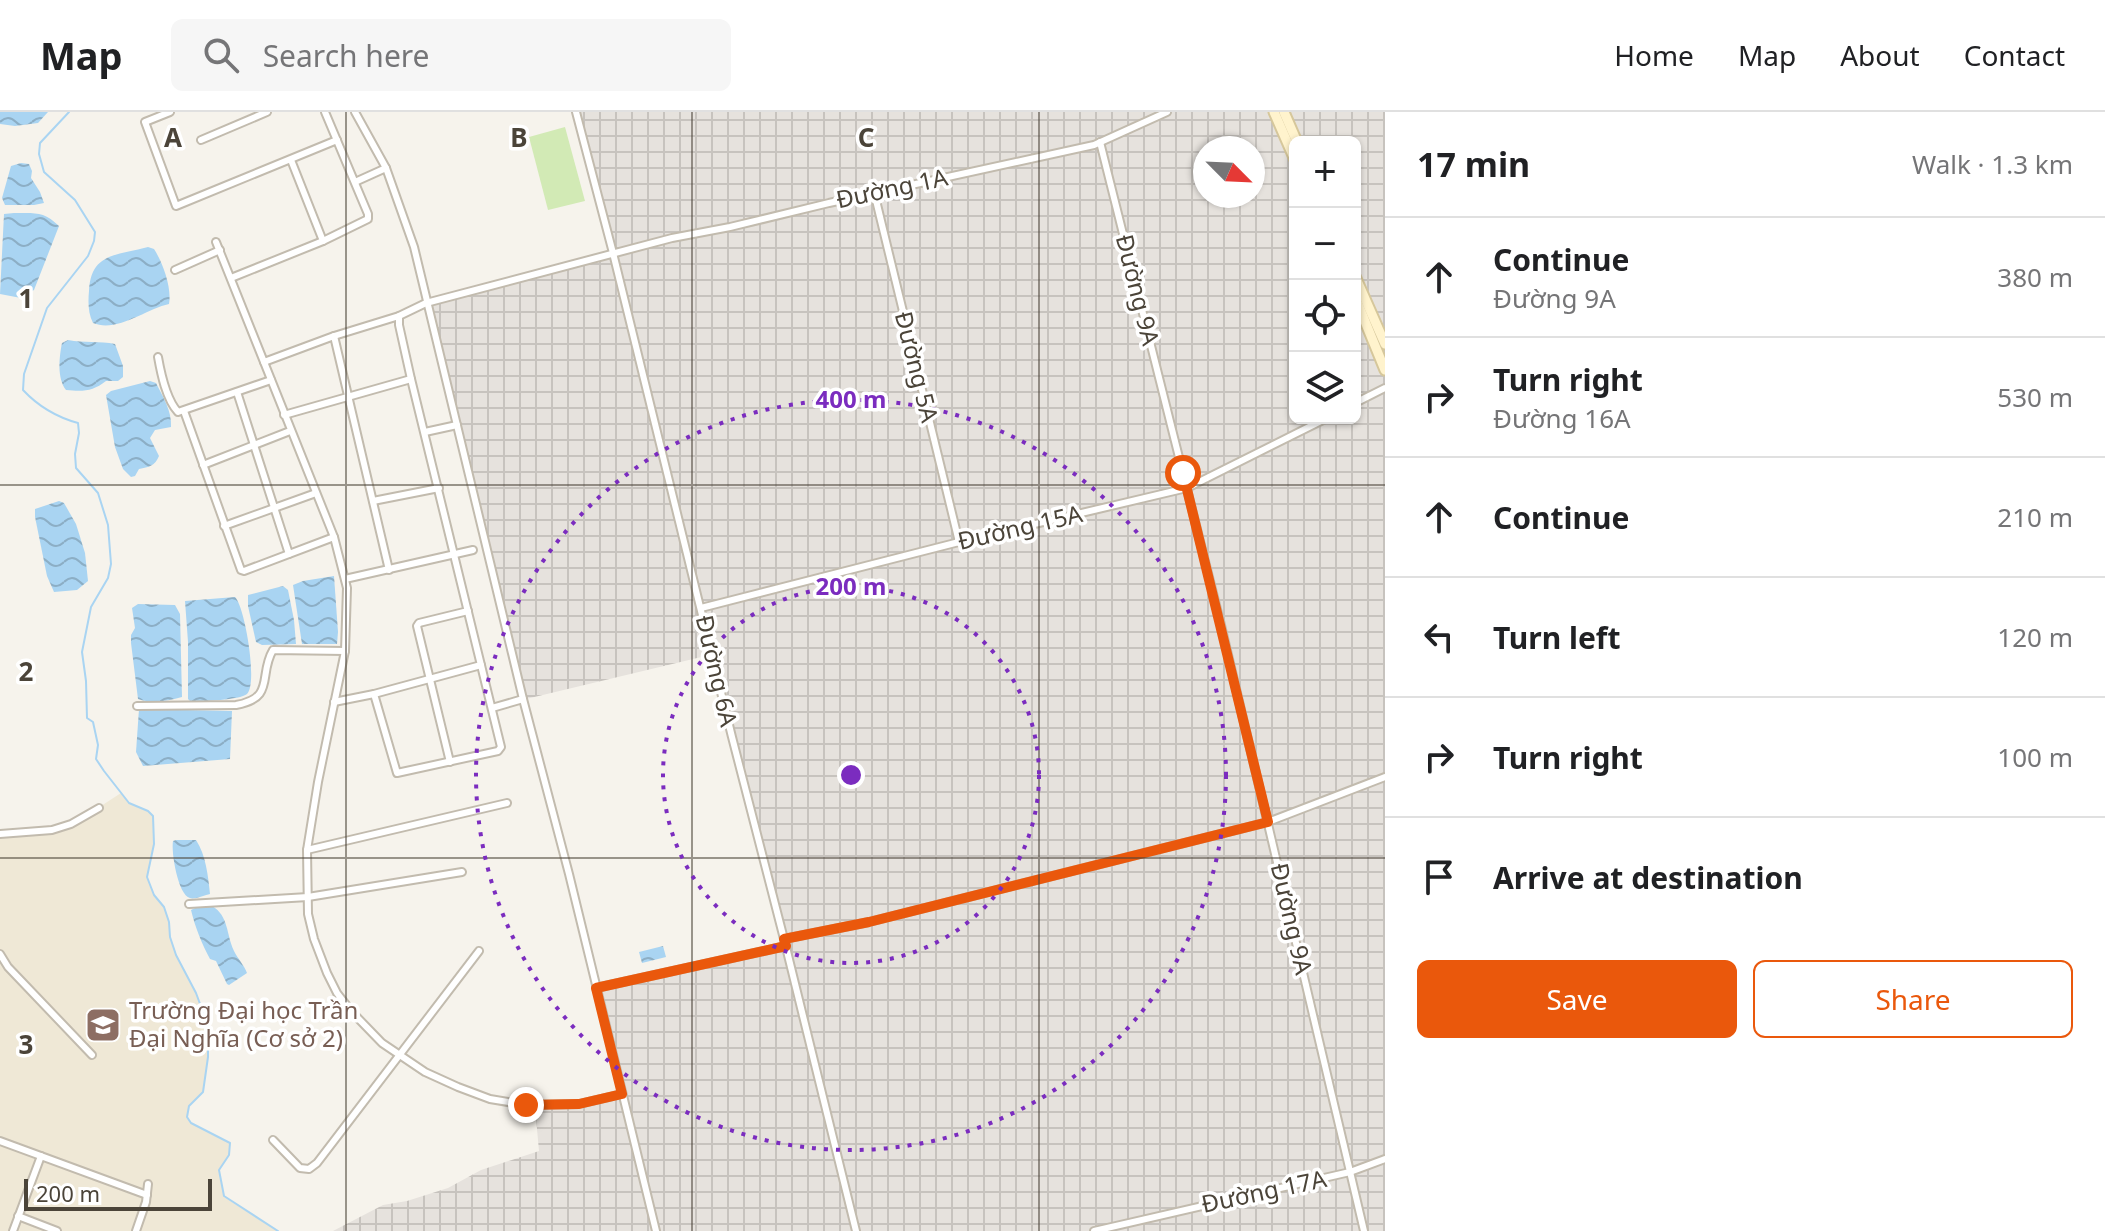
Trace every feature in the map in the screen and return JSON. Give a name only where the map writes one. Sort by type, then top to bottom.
[{"type":"street","points":[[170,112],[145,122],[176,206],[337,140]]},
{"type":"street","points":[[201,140],[267,112]]},
{"type":"street","points":[[231,278],[323,241],[368,219],[325,112]]},
{"type":"street","points":[[355,112],[386,168],[414,247],[656,1231]]},
{"type":"street","name":"Đường 6A","points":[[576,112],[856,1231]]},
{"type":"street","name":"Đường 1A","points":[[264,362],[399,316],[426,303],[672,238],[1100,142],[1167,112]]},
{"type":"street","points":[[1274,112],[1289,146]]},
{"type":"street","points":[[1284,112],[1294,136]]},
{"type":"street","name":"Đường 9A","points":[[1100,142],[1268,822],[1364,1231]]},
{"type":"street","points":[[291,160],[323,241]]},
{"type":"street","points":[[355,182],[386,168]]},
{"type":"street","name":"Đường 5A","points":[[874,192],[959,542]]},
{"type":"street","points":[[216,242],[334,537],[345,579],[345,651],[307,850],[308,914],[327,973],[337,993],[365,1027],[400,1056],[458,1087],[490,1099],[526,1105],[579,1104],[622,1094]]},
{"type":"street","points":[[175,270],[220,250]]},
{"type":"street","points":[[1357,280],[1385,344]]},
{"type":"street","points":[[1361,312],[1385,370]]},
{"type":"street","points":[[374,694],[397,773],[498,751],[501,747],[411,379],[399,316]]},
{"type":"street","points":[[334,336],[389,570]]},
{"type":"street","points":[[158,357],[173,408],[178,412],[271,380]]},
{"type":"street","points":[[284,415],[411,379]]},
{"type":"street","points":[[1361,400],[1385,388]]},
{"type":"street","points":[[237,392],[289,554]]},
{"type":"street","points":[[184,411],[241,570],[334,537]]},
{"type":"street","name":"Đường 15A","points":[[701,608],[1187,488],[1315,424]]},
{"type":"street","points":[[425,432],[457,425]]},
{"type":"street","points":[[203,465],[290,431]]},
{"type":"street","points":[[373,501],[439,488]]},
{"type":"street","points":[[224,526],[316,493]]},
{"type":"street","points":[[345,579],[473,550]]},
{"type":"street","points":[[450,762],[418,624],[468,611]]},
{"type":"street","points":[[137,706],[248,703],[257,699],[266,681],[273,650],[345,651]]},
{"type":"street","points":[[334,702],[481,665]]},
{"type":"street","points":[[492,708],[523,699]]},
{"type":"street","points":[[596,988],[1268,822],[1385,777]]},
{"type":"street","points":[[307,850],[507,803]]},
{"type":"street","points":[[0,834],[52,830],[71,824],[99,808]]},
{"type":"street","points":[[189,904],[308,897],[462,872]]},
{"type":"street","points":[[273,1140],[300,1168],[309,1169],[317,1163],[479,951]]},
{"type":"street","points":[[0,954],[8,967],[92,1055]]},
{"type":"street","points":[[0,1141],[147,1195]]},
{"type":"street","points":[[13,1231],[41,1156]]},
{"type":"street","name":"Đường 17A","points":[[1094,1231],[1350,1172],[1385,1159]]},
{"type":"street","points":[[136,1231],[148,1184]]},
{"type":"street","points":[[18,1216],[55,1231]]},
{"type":"shaded area","points":[[578,112],[1385,112],[1385,1231],[658,1231],[599,990],[788,948],[714,654],[526,699],[429,304],[612,255]]},
{"type":"shaded area","name":"Trường Đại học Trần Đại Nghĩa (Cơ sở 2)","points":[[121,793],[129,803],[153,816],[154,844],[147,877],[154,895],[164,907],[176,955],[203,1012],[208,1057],[203,1092],[189,1106],[187,1117],[191,1123],[230,1143],[229,1155],[219,1170],[224,1197],[278,1231],[0,1231],[0,836],[53,832]]},
{"type":"shaded area","points":[[621,1096],[654,1231],[333,1231],[383,1205],[448,1188],[481,1170],[539,1151],[535,1107]]},
{"type":"green space","points":[[565,127],[585,201],[548,210],[529,137]]},
{"type":"water","points":[[0,112],[48,112],[38,123],[15,126],[0,124]]},
{"type":"water","points":[[29,164],[31,178],[44,203],[5,205],[2,198],[11,166]]},
{"type":"water","points":[[4,214],[44,215],[59,226],[34,290],[21,298],[0,294]]},
{"type":"water","points":[[148,247],[154,249],[163,268],[168,283],[169,304],[122,323],[93,323],[88,299],[91,278],[100,262]]},
{"type":"water","points":[[68,340],[115,344],[123,366],[123,377],[88,390],[66,390],[61,380],[60,361],[62,343]]},
{"type":"water","points":[[150,381],[156,383],[164,399],[171,427],[155,430],[150,438],[159,456],[151,466],[139,469],[131,477],[123,469],[115,447],[106,395]]},
{"type":"water","points":[[59,501],[64,503],[76,524],[85,553],[88,581],[77,590],[54,592],[47,576],[35,509]]},
{"type":"water","points":[[334,576],[337,644],[302,644],[293,585]]},
{"type":"water","points":[[283,586],[288,590],[296,644],[262,645],[256,642],[248,595]]},
{"type":"water","points":[[235,597],[243,615],[249,646],[250,687],[247,694],[237,698],[191,702],[188,699],[185,601]]},
{"type":"water","points":[[138,604],[175,605],[180,614],[182,697],[160,701],[138,699],[131,635],[135,628],[132,608]]},
{"type":"water","points":[[139,709],[232,711],[230,759],[143,766],[136,752]]},
{"type":"water","points":[[196,840],[204,859],[210,894],[192,898],[182,889],[173,854],[173,841]]},
{"type":"water","points":[[212,906],[224,920],[234,951],[247,973],[229,985],[216,961],[210,959],[191,910]]},
{"type":"water","points":[[663,946],[666,957],[642,963],[639,952]]},
{"type":"waterway","points":[[69,112],[40,143],[39,154],[44,172],[75,200],[95,232],[94,241],[88,256],[47,308],[24,374],[23,390],[48,410],[78,423],[76,468],[98,493],[108,525],[111,564],[108,578],[91,607],[82,652],[87,718],[93,722],[98,745],[96,759],[104,771],[129,803],[153,816],[154,844],[147,877],[154,895],[164,907],[176,955],[203,1012],[208,1038],[203,1092],[189,1106],[187,1117],[191,1123],[230,1143],[229,1155],[219,1170],[224,1196],[278,1231]]},
{"type":"place","name":"Trường Đại học Trần Đại Nghĩa (Cơ sở 2)","points":[[103,1025]]},
{"type":"route","points":[[526,1105],[579,1104],[622,1094],[596,988],[786,946],[784,939],[869,922],[1268,822],[1183,473]]}]
